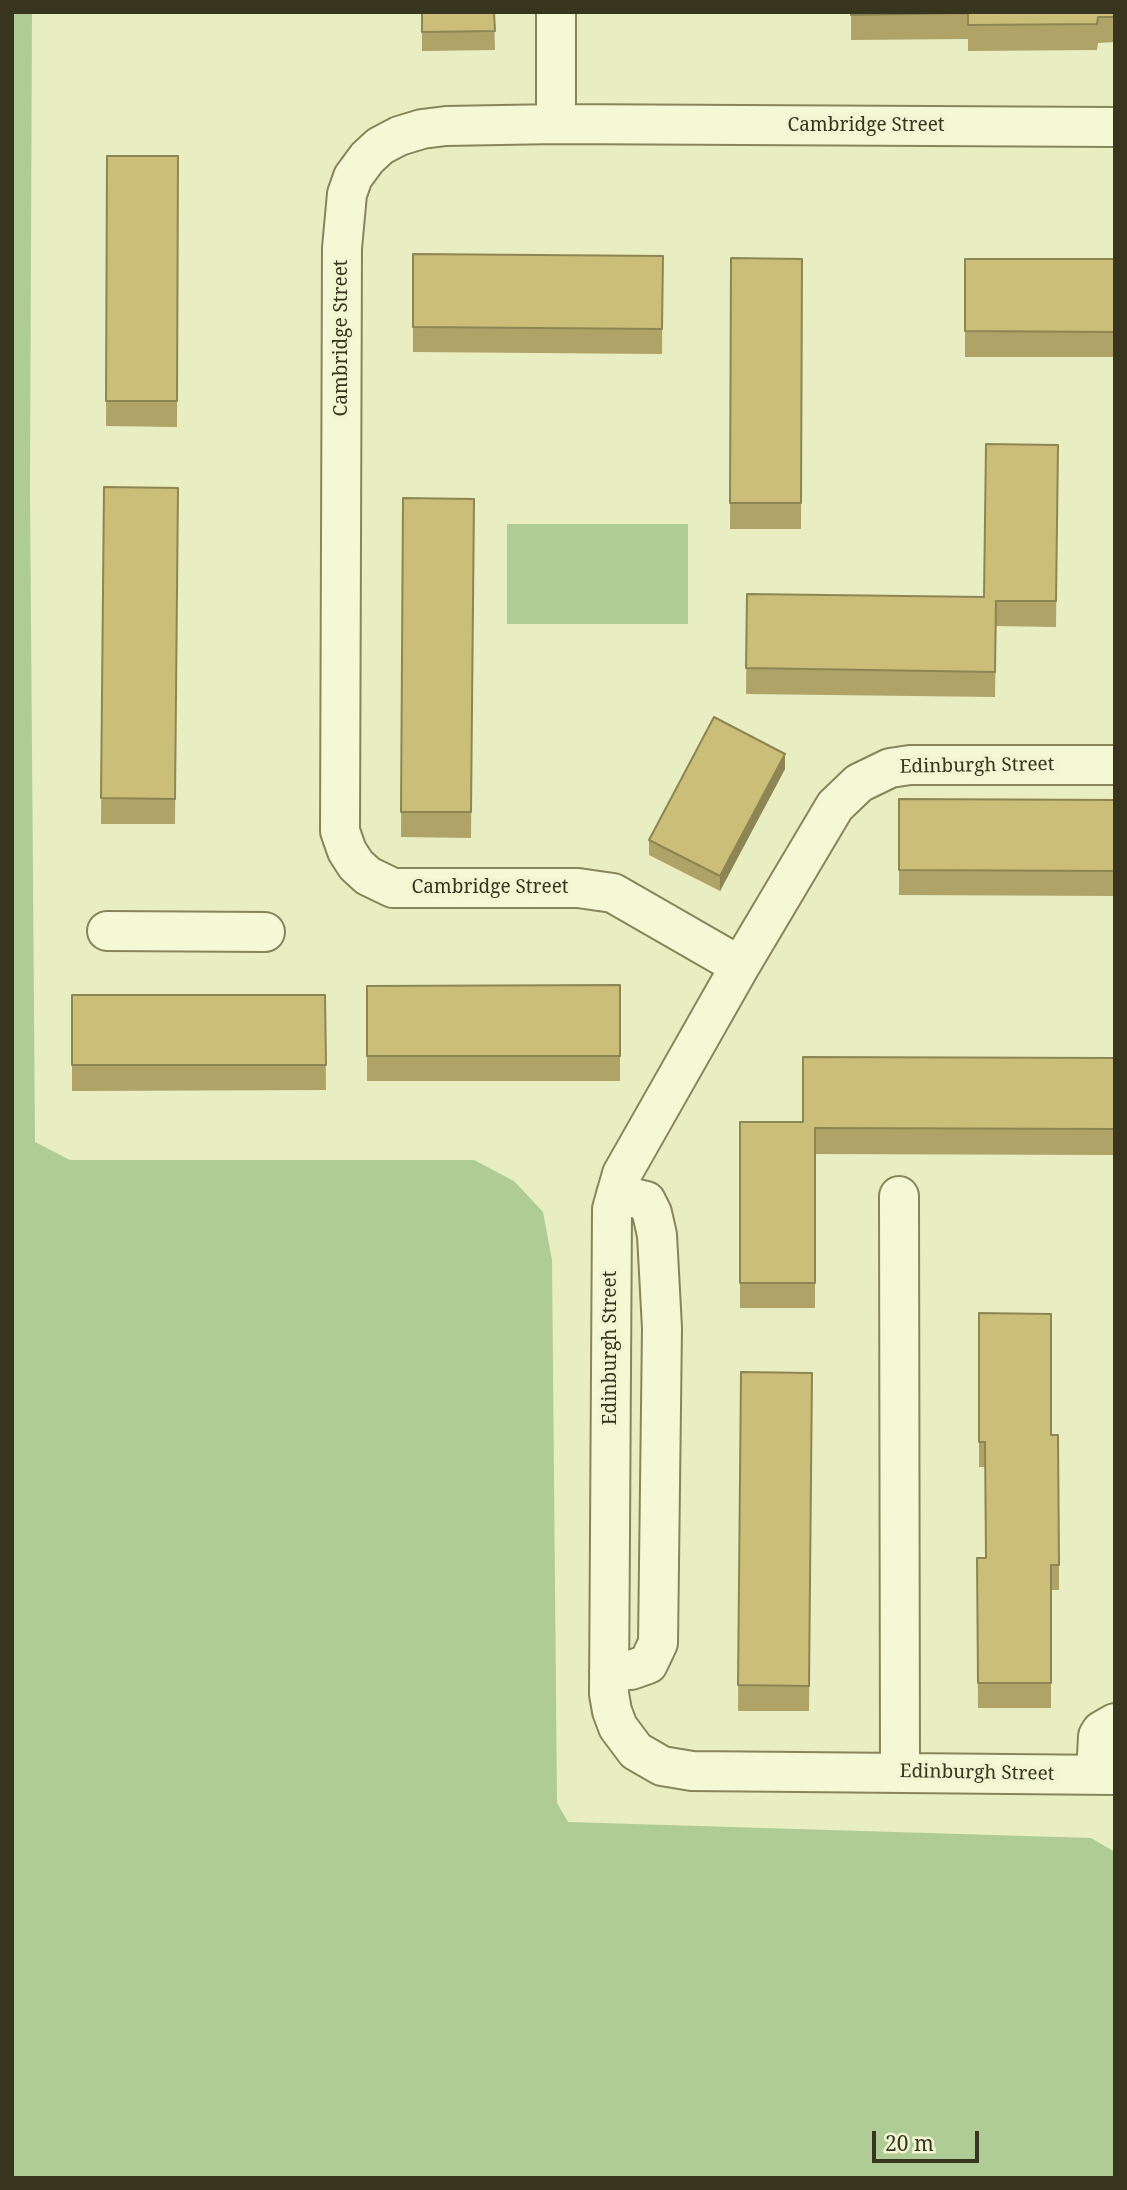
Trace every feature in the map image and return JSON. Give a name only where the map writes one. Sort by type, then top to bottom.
[{"type":"street","points":[[555,124],[556,12]]},
{"type":"street","name":"Cambridge Street","points":[[740,966],[613,894],[578,888],[394,888],[368,876],[356,865],[347,851],[340,831],[342,248],[347,194],[353,177],[380,146],[399,136],[422,129],[446,126],[555,124],[1115,127]]},
{"type":"street","name":"Edinburgh Street","points":[[1105,1775],[692,1771],[662,1766],[636,1751],[618,1727],[610,1702],[612,1209],[622,1174],[740,966],[835,806],[859,783],[890,768],[910,765],[1115,765]]},
{"type":"street","points":[[107,931],[265,932]]},
{"type":"street","points":[[609,1671],[631,1670],[648,1664],[658,1643],[662,1328],[657,1235],[646,1201],[616,1194]]},
{"type":"street","points":[[899,1196],[900,1773]]},
{"type":"street","points":[[1105,1775],[1098,1736],[1101,1731],[1115,1723]]},
{"type":"green space","points":[[12,12],[32,12],[30,488],[35,1142],[70,1160],[474,1160],[514,1181],[543,1212],[552,1260],[557,1803],[568,1822],[1091,1838],[1115,1852],[1115,2178],[12,2178]]},
{"type":"green space","points":[[507,524],[688,524],[688,624],[507,624]]},
{"type":"building","points":[[422,12],[494,12],[495,31],[422,32]]},
{"type":"building","points":[[851,12],[1115,12],[1115,17],[1098,17],[1097,24],[968,25],[968,13],[851,15]]},
{"type":"building","points":[[107,156],[178,156],[177,401],[106,401]]},
{"type":"building","points":[[413,254],[663,256],[662,329],[413,327]]},
{"type":"building","points":[[731,258],[802,259],[801,503],[730,503]]},
{"type":"building","points":[[965,259],[1115,259],[1115,332],[965,331]]},
{"type":"building","points":[[986,444],[1058,445],[1056,601],[996,601],[995,672],[746,668],[747,594],[984,597]]},
{"type":"building","points":[[104,487],[178,488],[175,799],[101,798]]},
{"type":"building","points":[[403,498],[474,499],[471,812],[401,812]]},
{"type":"building","points":[[714,717],[785,754],[720,876],[649,840]]},
{"type":"building","points":[[899,799],[1115,800],[1115,871],[899,870]]},
{"type":"building","points":[[620,985],[620,1056],[367,1056],[367,986]]},
{"type":"building","points":[[72,995],[325,995],[326,1065],[72,1065]]},
{"type":"building","points":[[803,1057],[1115,1058],[1115,1129],[815,1128],[815,1283],[740,1283],[740,1122],[803,1122]]},
{"type":"building","points":[[979,1313],[1051,1314],[1051,1435],[1058,1435],[1059,1565],[1051,1565],[1051,1683],[978,1683],[977,1558],[986,1558],[985,1442],[979,1442]]},
{"type":"building","points":[[741,1372],[812,1373],[809,1686],[738,1685]]}]
